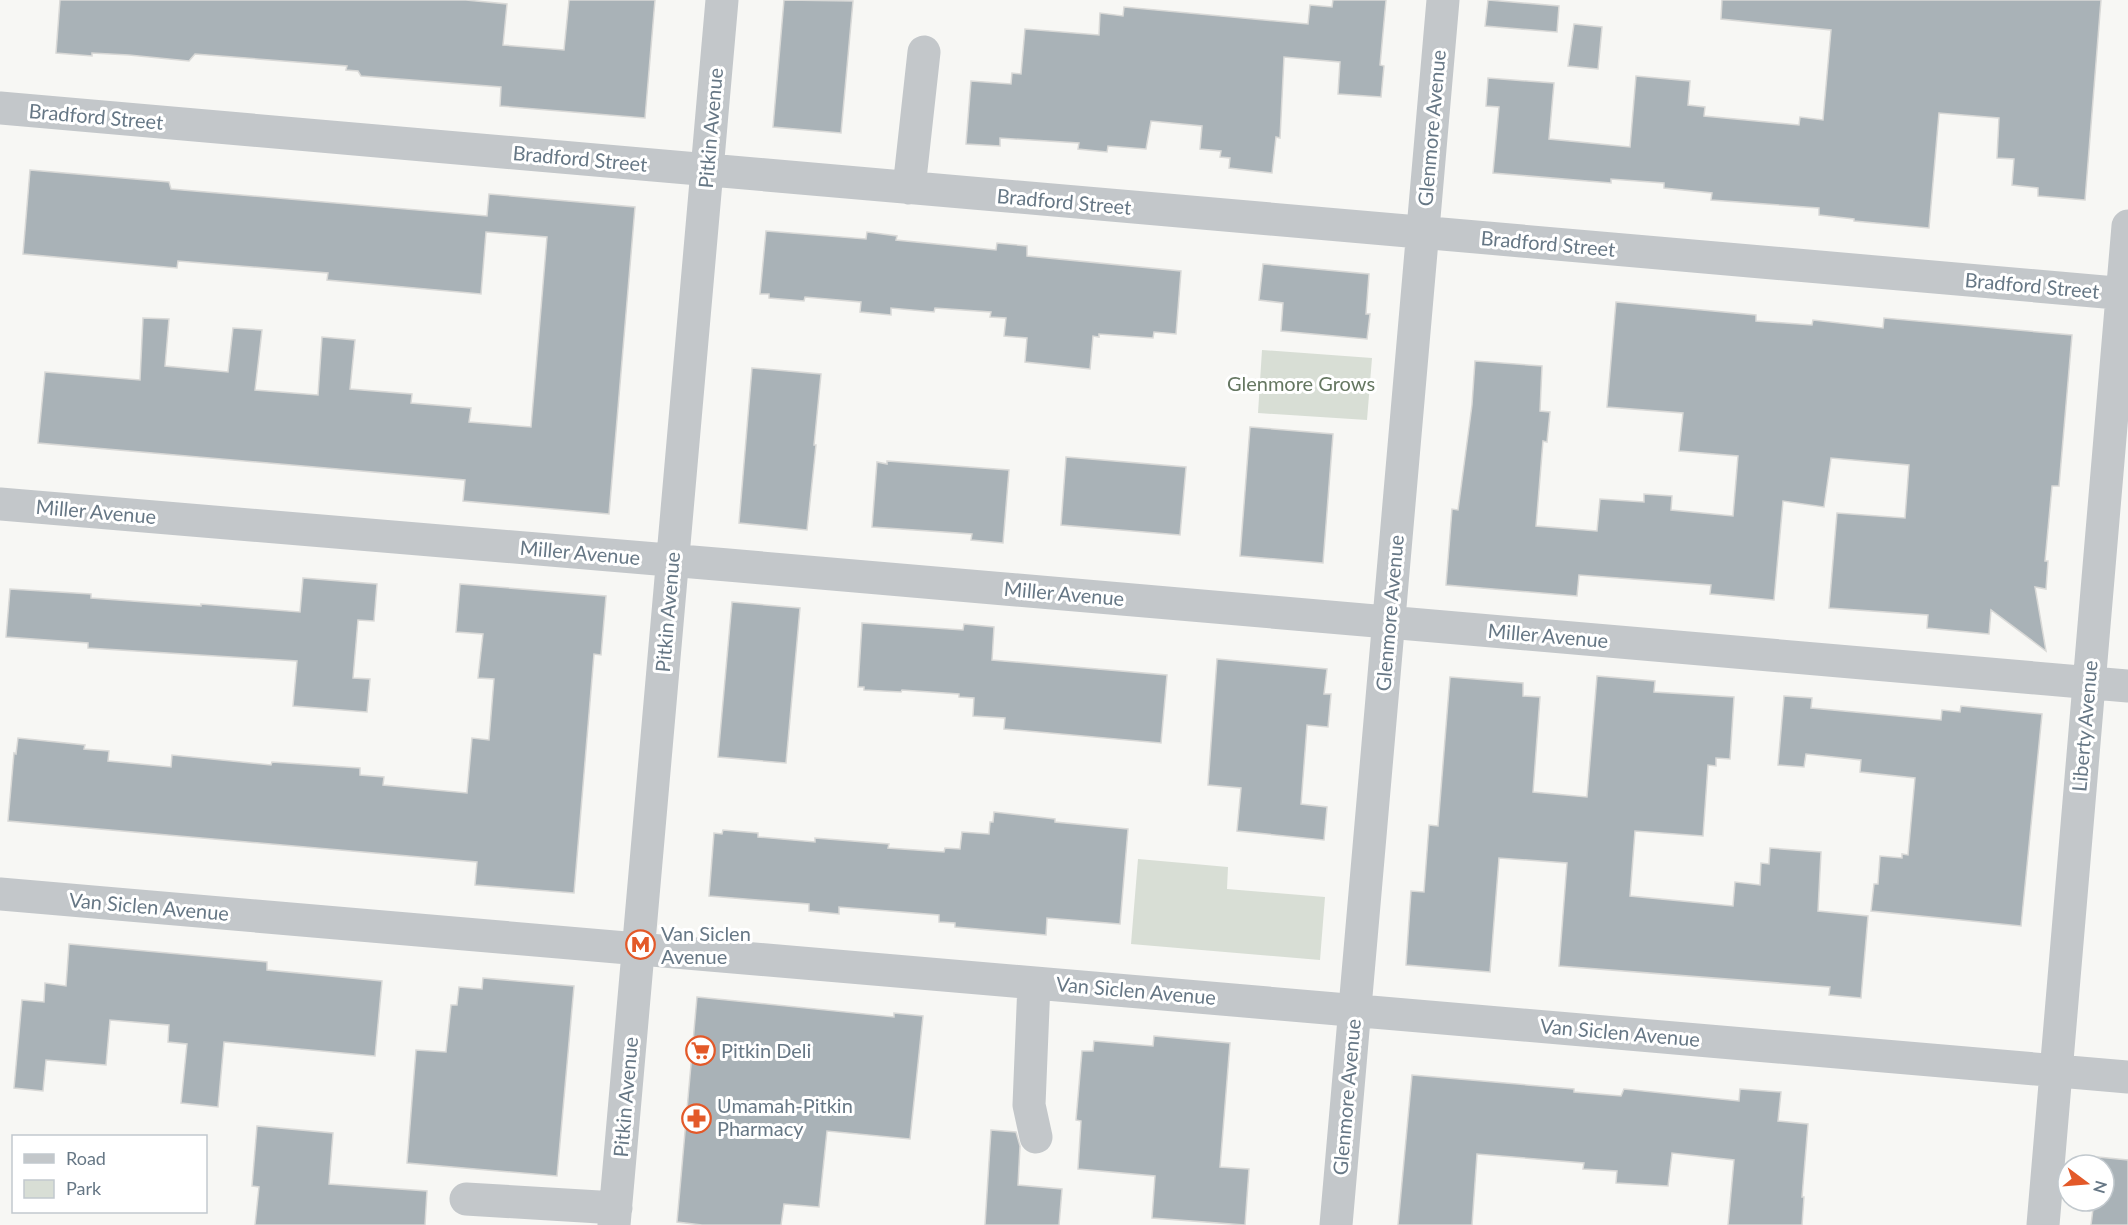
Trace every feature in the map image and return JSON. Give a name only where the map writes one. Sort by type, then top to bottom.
[{"type":"street","name":"Pitkin Avenue","points":[[615,1216],[722,0]]},
{"type":"street","name":"Glenmore Avenue","points":[[1336,1225],[1443,0]]},
{"type":"street","points":[[909,188],[924,52]]},
{"type":"street","name":"Bradford Street","points":[[0,108],[2125,294]]},
{"type":"street","name":"Liberty Avenue","points":[[2043,1225],[2125,294],[2128,226]]},
{"type":"street","name":"Miller Avenue","points":[[0,504],[2128,686]]},
{"type":"street","name":"Van Siclen Avenue","points":[[0,894],[2128,1077]]},
{"type":"street","points":[[1034,982],[1029,1105],[1036,1137]]},
{"type":"street","points":[[466,1199],[615,1216]]},
{"type":"green space","name":"Glenmore Grows","points":[[1262,350],[1372,358],[1367,420],[1258,413]]},
{"type":"green space","points":[[1138,859],[1228,867],[1227,889],[1325,897],[1320,960],[1131,944]]},
{"type":"building","points":[[60,0],[466,0],[507,4],[503,45],[564,50],[569,0],[655,0],[645,118],[500,106],[501,87],[361,76],[358,71],[346,70],[347,66],[195,54],[189,61],[129,55],[92,53],[92,56],[56,53]]},
{"type":"building","points":[[784,0],[853,1],[841,133],[773,127]]},
{"type":"building","points":[[1333,0],[1386,0],[1380,65],[1384,66],[1381,97],[1338,94],[1340,62],[1284,57],[1280,138],[1276,137],[1272,173],[1229,168],[1230,158],[1220,157],[1221,151],[1200,149],[1202,126],[1151,121],[1146,149],[1108,146],[1107,152],[1078,149],[1079,143],[1000,138],[1000,146],[966,144],[971,81],[1011,84],[1012,73],[1021,74],[1025,29],[1099,35],[1100,13],[1123,16],[1124,7],[1308,24],[1310,5],[1332,7]]},
{"type":"building","points":[[1488,0],[1559,6],[1557,32],[1485,26]]},
{"type":"building","points":[[1722,0],[2101,0],[2085,200],[2038,196],[2038,188],[2012,185],[2014,159],[1997,158],[1999,118],[1939,113],[1929,228],[1854,221],[1854,219],[1819,215],[1819,208],[1711,200],[1712,193],[1664,188],[1664,183],[1611,179],[1611,183],[1493,173],[1499,107],[1486,106],[1488,78],[1554,83],[1549,139],[1630,147],[1636,76],[1690,81],[1688,105],[1705,107],[1704,116],[1799,125],[1800,117],[1823,120],[1831,30],[1721,19]]},
{"type":"building","points":[[1574,24],[1602,27],[1598,69],[1568,66]]},
{"type":"building","points":[[30,170],[169,182],[171,189],[487,216],[489,194],[635,207],[609,514],[463,501],[465,480],[38,443],[45,372],[140,380],[143,318],[169,319],[165,366],[228,372],[233,328],[262,330],[255,390],[318,395],[322,337],[355,340],[350,389],[412,394],[411,403],[471,408],[469,422],[531,427],[547,237],[486,232],[481,294],[327,280],[328,273],[178,261],[177,268],[23,254]]},
{"type":"building","points":[[766,231],[866,239],[867,232],[897,236],[896,240],[996,250],[997,243],[1027,246],[1027,256],[1181,271],[1176,334],[1154,332],[1153,338],[1099,334],[1099,337],[1093,336],[1090,369],[1025,362],[1027,338],[1004,336],[1006,318],[990,317],[991,312],[935,308],[934,312],[891,308],[891,315],[860,312],[861,302],[805,297],[804,301],[769,298],[769,294],[760,294]]},
{"type":"building","points":[[1263,264],[1369,274],[1366,314],[1370,314],[1367,339],[1281,331],[1283,303],[1259,300]]},
{"type":"building","points":[[1616,302],[1756,315],[1756,321],[1812,325],[1813,320],[1883,328],[1884,318],[2072,335],[2059,486],[2052,486],[2045,561],[2048,561],[2046,589],[2035,587],[2046,651],[1991,610],[1989,634],[1927,628],[1928,615],[1829,608],[1837,513],[1905,518],[1909,465],[1831,458],[1824,507],[1783,501],[1774,600],[1710,594],[1711,585],[1579,575],[1577,596],[1446,585],[1452,509],[1458,510],[1472,405],[1475,361],[1542,366],[1540,411],[1550,412],[1547,442],[1543,441],[1536,526],[1597,531],[1600,499],[1644,502],[1644,494],[1672,496],[1671,510],[1733,516],[1738,456],[1679,451],[1683,413],[1607,407]]},
{"type":"building","points":[[752,368],[821,374],[807,530],[739,523]]},
{"type":"building","points":[[1250,427],[1333,434],[1323,563],[1240,556]]},
{"type":"building","points":[[1066,457],[1186,467],[1180,535],[1061,525]]},
{"type":"building","points":[[887,461],[1009,470],[1003,543],[971,540],[972,534],[872,527],[877,462],[887,464]]},
{"type":"building","points":[[303,578],[377,584],[374,621],[358,620],[353,678],[370,679],[367,712],[293,706],[297,661],[88,648],[88,643],[6,637],[10,589],[91,594],[91,598],[300,612]]},
{"type":"building","points":[[460,584],[606,596],[601,655],[594,654],[574,893],[475,885],[477,862],[8,821],[14,753],[16,754],[18,738],[85,745],[84,749],[109,751],[108,761],[171,767],[172,755],[271,765],[272,762],[360,768],[360,775],[384,777],[383,785],[467,793],[472,738],[489,740],[494,679],[478,678],[483,634],[456,632]]},
{"type":"building","points":[[732,602],[800,608],[786,763],[718,757]]},
{"type":"building","points":[[862,623],[963,630],[964,624],[994,627],[992,660],[1167,675],[1161,743],[1004,729],[1005,718],[973,716],[974,698],[959,697],[959,694],[864,690],[864,687],[858,687]]},
{"type":"building","points":[[1217,659],[1327,669],[1324,694],[1331,694],[1328,727],[1307,725],[1301,804],[1327,807],[1324,840],[1237,831],[1241,788],[1208,785]]},
{"type":"building","points":[[1597,676],[1655,681],[1654,692],[1734,697],[1730,759],[1716,758],[1716,766],[1708,765],[1703,836],[1635,831],[1630,896],[1733,906],[1735,882],[1760,885],[1761,863],[1769,864],[1770,848],[1821,852],[1818,911],[1868,916],[1861,998],[1829,995],[1830,987],[1559,966],[1567,863],[1499,858],[1490,972],[1406,965],[1411,891],[1424,892],[1429,825],[1438,826],[1450,677],[1523,683],[1523,696],[1540,697],[1533,792],[1587,797]]},
{"type":"building","points":[[1784,696],[1812,698],[1811,708],[1941,720],[1942,710],[1960,712],[1961,706],[2042,714],[2021,926],[1871,911],[1874,884],[1878,884],[1880,856],[1902,858],[1902,854],[1908,855],[1915,778],[1860,772],[1861,760],[1806,754],[1804,767],[1778,765]]},
{"type":"building","points":[[994,812],[1055,819],[1055,822],[1128,829],[1120,924],[1047,918],[1046,935],[955,927],[955,923],[939,922],[939,915],[839,907],[839,914],[809,911],[809,904],[709,896],[714,833],[722,834],[723,830],[758,833],[758,837],[815,842],[815,838],[889,844],[888,848],[944,852],[945,848],[960,849],[962,832],[989,834]]},
{"type":"building","points":[[69,944],[267,962],[267,970],[382,981],[375,1056],[224,1042],[218,1107],[181,1103],[187,1044],[168,1042],[169,1025],[110,1020],[106,1065],[46,1060],[43,1091],[14,1088],[22,1000],[44,1002],[45,983],[66,986]]},
{"type":"building","points":[[483,978],[574,986],[557,1176],[407,1163],[416,1050],[446,1052],[451,1005],[457,1005],[459,987],[482,989]]},
{"type":"building","points":[[697,997],[894,1017],[894,1013],[923,1016],[910,1139],[827,1131],[819,1207],[784,1204],[781,1225],[702,1225],[677,1222]]},
{"type":"building","points":[[1154,1036],[1230,1043],[1220,1167],[1249,1169],[1245,1225],[1152,1218],[1155,1176],[1078,1169],[1081,1121],[1076,1120],[1082,1051],[1093,1051],[1094,1041],[1153,1046]]},
{"type":"building","points":[[1412,1075],[1574,1089],[1574,1092],[1621,1096],[1624,1089],[1739,1101],[1740,1089],[1781,1092],[1778,1121],[1808,1124],[1802,1225],[1728,1225],[1734,1160],[1672,1153],[1668,1186],[1616,1183],[1617,1171],[1583,1169],[1584,1163],[1477,1154],[1472,1225],[1398,1225]]},
{"type":"building","points":[[257,1126],[333,1133],[329,1184],[427,1191],[425,1225],[255,1225],[259,1187],[252,1186]]},
{"type":"building","points":[[991,1130],[1016,1132],[1020,1146],[1018,1185],[1062,1189],[1059,1225],[985,1225]]},
{"type":"building","points":[[2116,1159],[2128,1160],[2128,1225],[2091,1225],[2092,1213],[2116,1213]]},
{"type":"place","name":"Van Siclen Avenue","points":[[640,945]]},
{"type":"place","name":"Pitkin Deli","points":[[700,1051]]},
{"type":"place","name":"Umamah-Pitkin Pharmacy","points":[[696,1118]]}]
